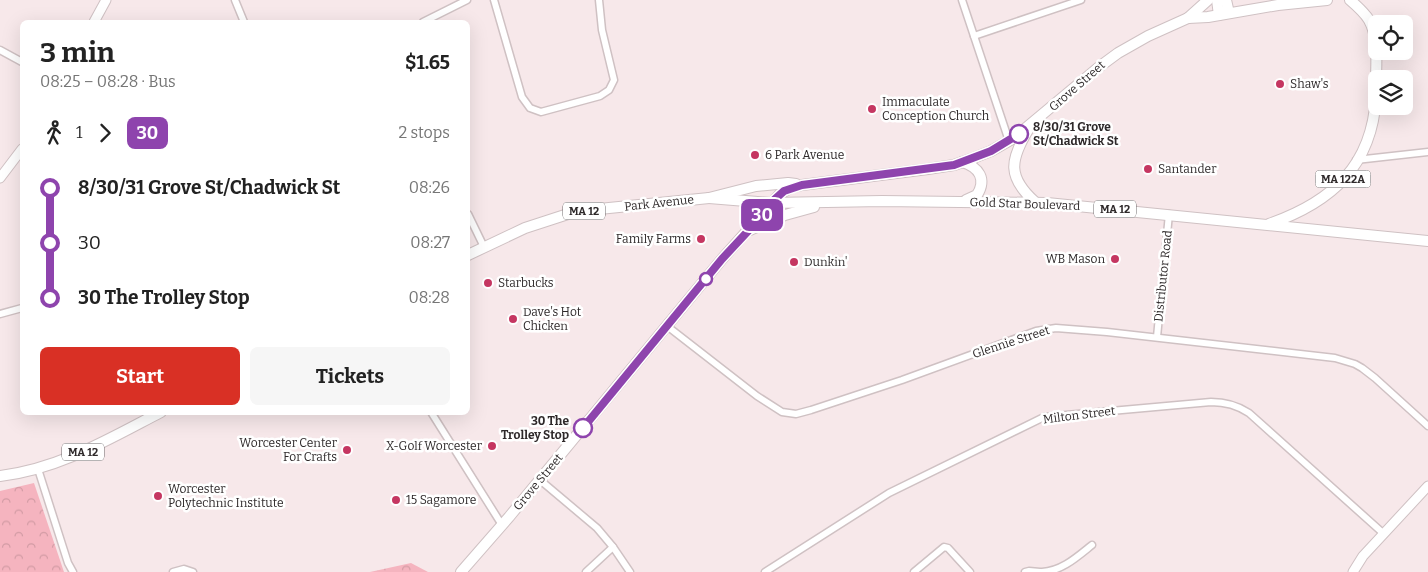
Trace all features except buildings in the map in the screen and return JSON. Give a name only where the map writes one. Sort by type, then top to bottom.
[{"type":"main road","points":[[95,20],[106,0]]},
{"type":"main road","points":[[1188,18],[1208,0]]},
{"type":"main road","points":[[1217,0],[1218,15]]},
{"type":"main road","points":[[1226,0],[1229,13]]},
{"type":"main road","name":"MA 12","points":[[1229,13],[1278,4],[1327,0]]},
{"type":"main road","points":[[1350,0],[1365,15],[1372,28],[1376,48],[1376,70]]},
{"type":"main road","name":"Grove Street","points":[[461,572],[540,480],[722,259],[771,203],[784,191],[802,185],[928,169],[962,162],[991,151],[1031,125],[1089,74],[1138,41],[1188,18],[1229,13]]},
{"type":"main road","name":"MA 122A","points":[[1266,225],[1288,217],[1328,195],[1344,178],[1366,144],[1372,130],[1374,115]]},
{"type":"main road","points":[[1031,125],[1016,151],[1014,162],[1016,176],[1021,189],[1035,202]]},
{"type":"main road","points":[[0,178],[20,152]]},
{"type":"main road","points":[[962,162],[974,166],[978,171],[981,182],[977,195],[963,202]]},
{"type":"main road","name":"Park Avenue","points":[[470,254],[524,228],[568,214],[589,210],[709,198],[756,186],[788,183],[802,185]]},
{"type":"main road","name":"Park Avenue","points":[[709,198],[771,203]]},
{"type":"main road","name":"Grove Street","points":[[749,230],[796,212],[818,206],[852,202]]},
{"type":"main road","name":"Gold Star Boulevard","points":[[771,203],[1035,202],[1428,241]]},
{"type":"main road","name":"MA 12","points":[[0,476],[38,469],[76,455],[155,415]]},
{"type":"main road","points":[[1353,572],[1363,556],[1428,486]]},
{"type":"street","points":[[235,0],[243,20]]},
{"type":"street","points":[[427,20],[467,0]]},
{"type":"street","points":[[494,0],[522,97],[530,108],[540,112],[600,96],[612,86],[614,74],[602,30],[599,0]]},
{"type":"street","points":[[962,0],[1009,141]]},
{"type":"street","points":[[974,36],[1081,0]]},
{"type":"street","points":[[0,50],[20,61]]},
{"type":"street","points":[[1356,160],[1428,152]]},
{"type":"street","name":"Distributor Road","points":[[1157,337],[1169,214]]},
{"type":"street","points":[[470,218],[484,247]]},
{"type":"street","points":[[0,314],[20,309]]},
{"type":"street","name":"Glennie Street","points":[[667,326],[767,403],[785,413],[795,414],[812,410],[1044,329],[1056,328],[1157,337],[1335,358],[1355,364],[1375,378],[1428,426]]},
{"type":"street","name":"Milton Street","points":[[765,572],[890,493],[1044,417],[1202,403],[1228,403],[1250,413],[1384,534]]},
{"type":"street","points":[[433,415],[502,525]]},
{"type":"street","points":[[38,469],[68,562],[73,572]]},
{"type":"street","points":[[540,480],[590,522],[613,547],[630,572]]},
{"type":"street","points":[[1025,572],[1052,571],[1070,562],[1092,545]]},
{"type":"street","points":[[586,572],[613,547]]},
{"type":"street","points":[[914,572],[944,548],[948,548],[970,572]]},
{"type":"street","points":[[173,572],[184,569],[192,572]]},
{"type":"green space","points":[[34,483],[64,572],[0,572],[0,491]]},
{"type":"green space","points":[[411,563],[428,572],[370,572]]},
{"type":"bus line","name":"30","points":[[583,428],[722,259],[784,191],[802,185],[954,165],[991,151],[1019,134]]},
{"type":"place","name":"Shaw's","points":[[1280,84]]},
{"type":"place","name":"Immaculate Conception Church","points":[[872,109]]},
{"type":"place","name":"8/30/31 Grove St/Chadwick St","points":[[1019,134]]},
{"type":"place","name":"6 Park Avenue","points":[[755,155]]},
{"type":"place","name":"Santander","points":[[1148,169]]},
{"type":"place","name":"Family Farms","points":[[701,239]]},
{"type":"place","name":"WB Mason","points":[[1115,259]]},
{"type":"place","name":"Dunkin'","points":[[794,262]]},
{"type":"place","name":"Starbucks","points":[[488,283]]},
{"type":"place","name":"Dave's Hot Chicken","points":[[513,319]]},
{"type":"place","name":"30 The Trolley Stop","points":[[583,428]]},
{"type":"place","name":"X-Golf Worcester","points":[[492,446]]},
{"type":"place","name":"Worcester Center For Crafts","points":[[347,450]]},
{"type":"place","name":"Worcester Polytechnic Institute","points":[[158,496]]},
{"type":"place","name":"15 Sagamore","points":[[396,500]]}]
